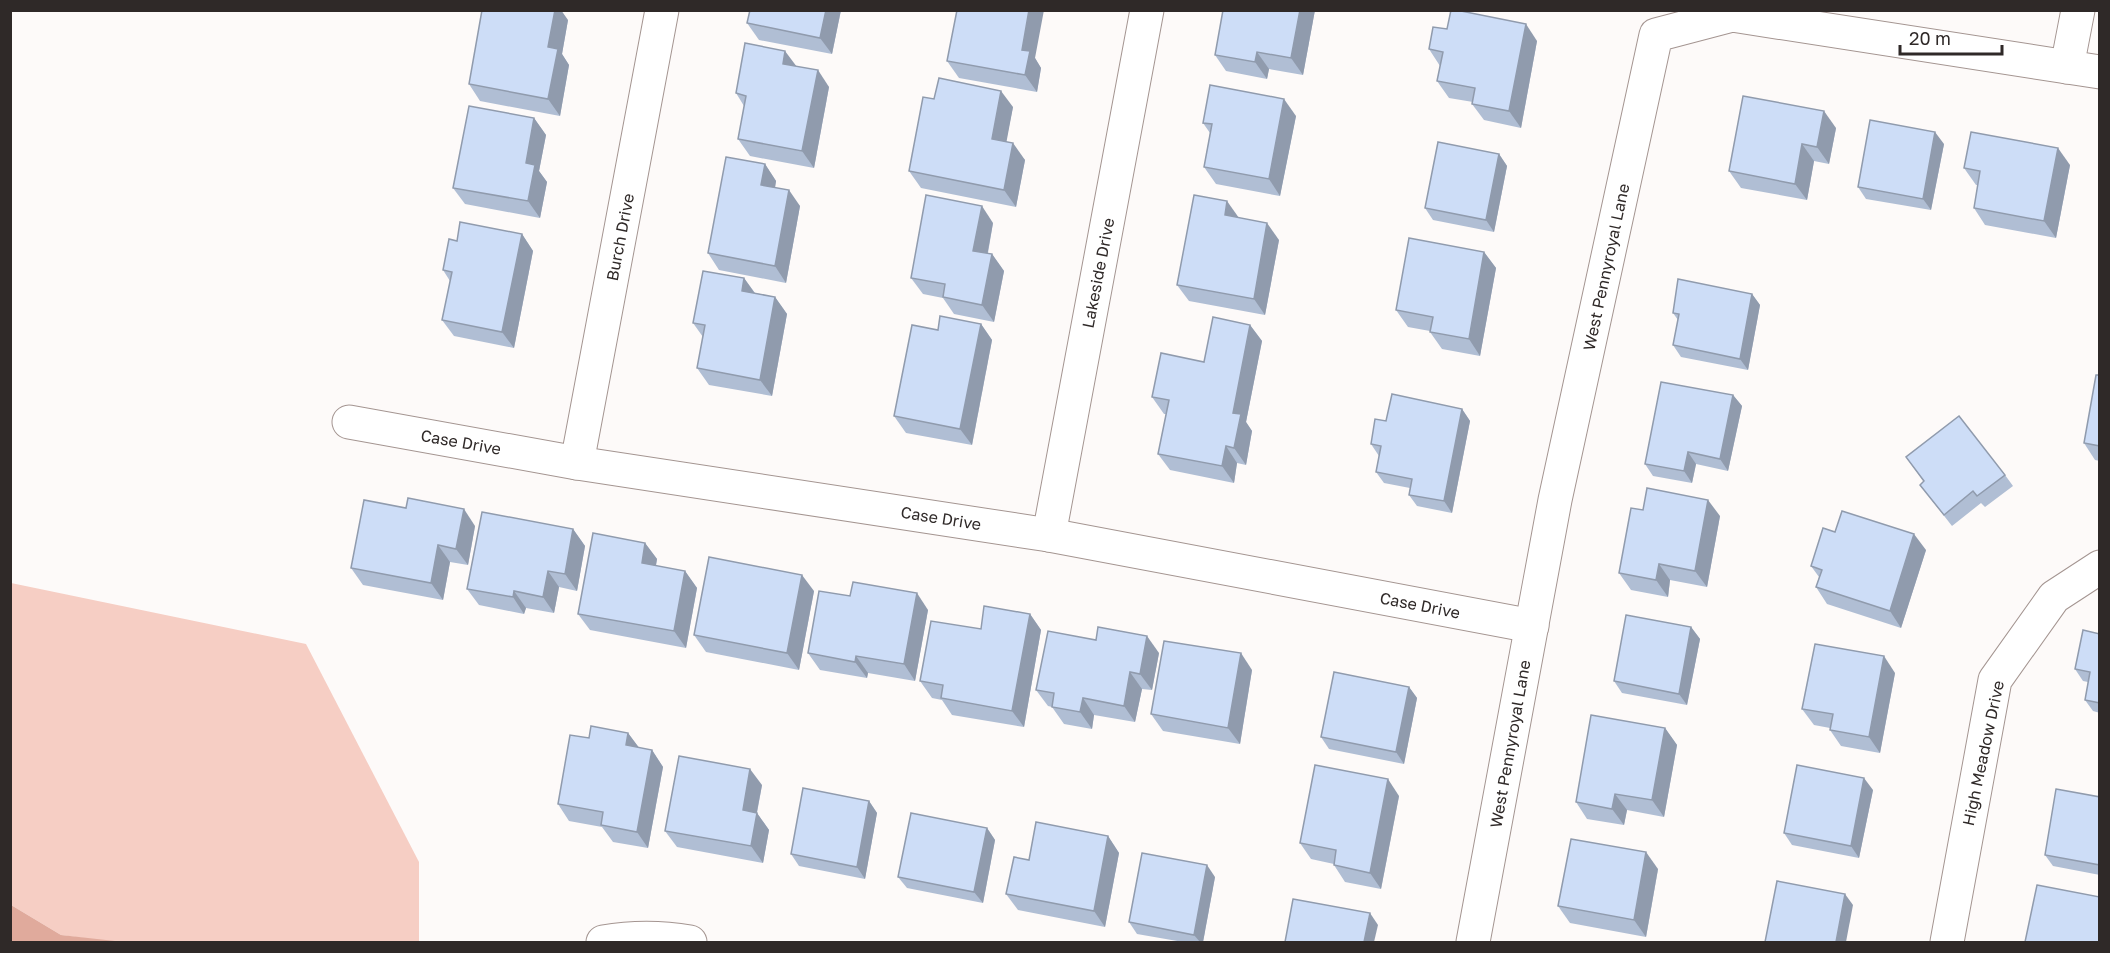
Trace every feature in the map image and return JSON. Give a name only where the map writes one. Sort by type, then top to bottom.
[{"type":"street","name":"Burch Drive","points":[[577,463],[662,10]]},
{"type":"street","name":"Lakeside Drive","points":[[1049,535],[1147,10]]},
{"type":"street","points":[[2067,67],[2078,10]]},
{"type":"street","name":"West Pennyroyal Lane","points":[[1473,942],[1555,500],[1656,35],[1732,15],[2100,72]]},
{"type":"street","name":"Case Drive","points":[[349,422],[577,463],[1049,535],[1532,626]]},
{"type":"street","name":"High Meadow Drive","points":[[1947,942],[1995,680],[2054,597],[2100,567]]},
{"type":"street","points":[[603,942],[629,938],[666,938],[690,942]]},
{"type":"shaded area","points":[[11,583],[306,644],[419,862],[419,942],[105,941],[61,935],[11,905]]},
{"type":"shaded area","points":[[11,905],[61,935],[124,942],[11,942]]},
{"type":"building","points":[[482,10],[555,10],[548,47],[558,49],[548,99],[469,84]]},
{"type":"building","points":[[750,10],[826,10],[820,38],[747,23]]},
{"type":"building","points":[[957,10],[1029,10],[1022,50],[1030,51],[1025,75],[947,61]]},
{"type":"building","points":[[1223,10],[1300,10],[1291,58],[1257,52],[1255,62],[1215,55]]},
{"type":"building","points":[[1451,10],[1526,24],[1509,111],[1472,104],[1475,88],[1437,81],[1443,52],[1429,49],[1433,27],[1447,29]]},
{"type":"building","points":[[745,43],[785,51],[783,64],[818,70],[802,151],[738,139],[746,96],[736,93]]},
{"type":"building","points":[[939,78],[1001,91],[992,139],[1013,143],[1004,190],[909,171],[923,97],[934,99]]},
{"type":"building","points":[[1210,85],[1284,99],[1269,179],[1204,167],[1212,124],[1203,123]]},
{"type":"building","points":[[1743,96],[1824,111],[1817,147],[1802,144],[1795,184],[1729,171]]},
{"type":"building","points":[[469,106],[534,118],[526,163],[535,165],[528,201],[453,188]]},
{"type":"building","points":[[1870,120],[1935,132],[1923,199],[1858,187]]},
{"type":"building","points":[[1971,132],[2058,148],[2044,221],[1974,208],[1980,171],[1964,168]]},
{"type":"building","points":[[1438,142],[1499,154],[1486,220],[1425,208]]},
{"type":"building","points":[[726,157],[765,164],[761,185],[789,190],[775,266],[708,253]]},
{"type":"building","points":[[926,195],[982,206],[973,251],[992,254],[982,305],[943,297],[945,284],[911,278]]},
{"type":"building","points":[[1194,195],[1227,201],[1225,215],[1267,223],[1254,299],[1177,285]]},
{"type":"building","points":[[460,222],[522,234],[502,332],[442,320],[452,272],[443,270],[449,239],[457,241]]},
{"type":"building","points":[[1409,238],[1484,252],[1469,339],[1430,332],[1433,317],[1396,310]]},
{"type":"building","points":[[703,271],[744,278],[742,291],[775,297],[760,380],[697,368],[705,325],[693,323]]},
{"type":"building","points":[[1678,279],[1752,294],[1740,359],[1673,345],[1679,314],[1673,313]]},
{"type":"building","points":[[940,316],[981,324],[960,429],[894,416],[912,325],[938,330]]},
{"type":"building","points":[[1213,317],[1250,325],[1233,413],[1241,414],[1234,448],[1226,446],[1222,466],[1158,454],[1169,400],[1152,397],[1161,353],[1204,362]]},
{"type":"building","points":[[2096,375],[2100,375],[2100,446],[2084,443]]},
{"type":"building","points":[[1661,382],[1733,395],[1720,459],[1688,452],[1684,471],[1645,464]]},
{"type":"building","points":[[1392,394],[1462,409],[1444,501],[1409,495],[1412,479],[1376,472],[1381,446],[1371,444],[1375,419],[1386,421]]},
{"type":"building","points":[[1959,416],[2005,475],[1977,496],[1973,491],[1944,515],[1920,485],[1924,481],[1906,457]]},
{"type":"building","points":[[1647,488],[1708,500],[1695,571],[1659,564],[1656,580],[1619,573],[1631,508],[1643,510]]},
{"type":"building","points":[[408,498],[464,509],[456,549],[438,545],[431,583],[351,568],[364,500],[406,508]]},
{"type":"building","points":[[1842,511],[1914,534],[1890,611],[1816,587],[1822,570],[1811,566],[1823,528],[1835,532]]},
{"type":"building","points":[[482,512],[573,529],[565,574],[548,571],[543,597],[514,591],[513,597],[467,589]]},
{"type":"building","points":[[593,533],[645,543],[642,563],[685,571],[674,631],[578,614]]},
{"type":"building","points":[[709,557],[802,575],[787,653],[694,635]]},
{"type":"building","points":[[853,582],[917,593],[904,664],[856,656],[855,662],[808,653],[819,591],[850,596]]},
{"type":"building","points":[[984,606],[1030,614],[1012,711],[941,698],[943,685],[920,681],[931,621],[981,629]]},
{"type":"building","points":[[1626,615],[1691,627],[1679,694],[1614,681]]},
{"type":"building","points":[[1098,627],[1147,636],[1140,674],[1130,672],[1124,706],[1083,698],[1080,712],[1052,707],[1054,693],[1036,690],[1048,631],[1096,640]]},
{"type":"building","points":[[2083,630],[2100,634],[2100,703],[2085,700],[2090,672],[2075,669]]},
{"type":"building","points":[[1164,641],[1241,653],[1228,728],[1151,714]]},
{"type":"building","points":[[1815,644],[1884,656],[1869,737],[1830,730],[1833,714],[1802,709]]},
{"type":"building","points":[[1334,672],[1409,687],[1396,752],[1321,737]]},
{"type":"building","points":[[1591,715],[1665,728],[1652,800],[1615,794],[1612,809],[1576,802]]},
{"type":"building","points":[[591,726],[628,733],[626,745],[652,750],[637,832],[601,825],[603,812],[558,804],[570,735],[589,738]]},
{"type":"building","points":[[679,756],[750,769],[743,810],[757,813],[751,846],[665,831]]},
{"type":"building","points":[[1315,765],[1388,779],[1370,873],[1334,865],[1336,850],[1300,843]]},
{"type":"building","points":[[1797,765],[1864,778],[1851,846],[1784,833]]},
{"type":"building","points":[[803,788],[869,801],[857,867],[791,854]]},
{"type":"building","points":[[2056,789],[2100,797],[2100,865],[2045,855]]},
{"type":"building","points":[[911,813],[987,828],[974,892],[898,877]]},
{"type":"building","points":[[1036,822],[1108,836],[1094,911],[1006,894],[1014,857],[1029,860]]},
{"type":"building","points":[[1571,839],[1646,852],[1634,920],[1558,906]]},
{"type":"building","points":[[1142,853],[1207,865],[1194,935],[1129,922]]},
{"type":"building","points":[[1777,881],[1845,894],[1836,942],[1765,942]]},
{"type":"building","points":[[2037,885],[2100,897],[2100,942],[2025,942]]},
{"type":"building","points":[[1293,899],[1370,913],[1364,942],[1285,942]]}]
